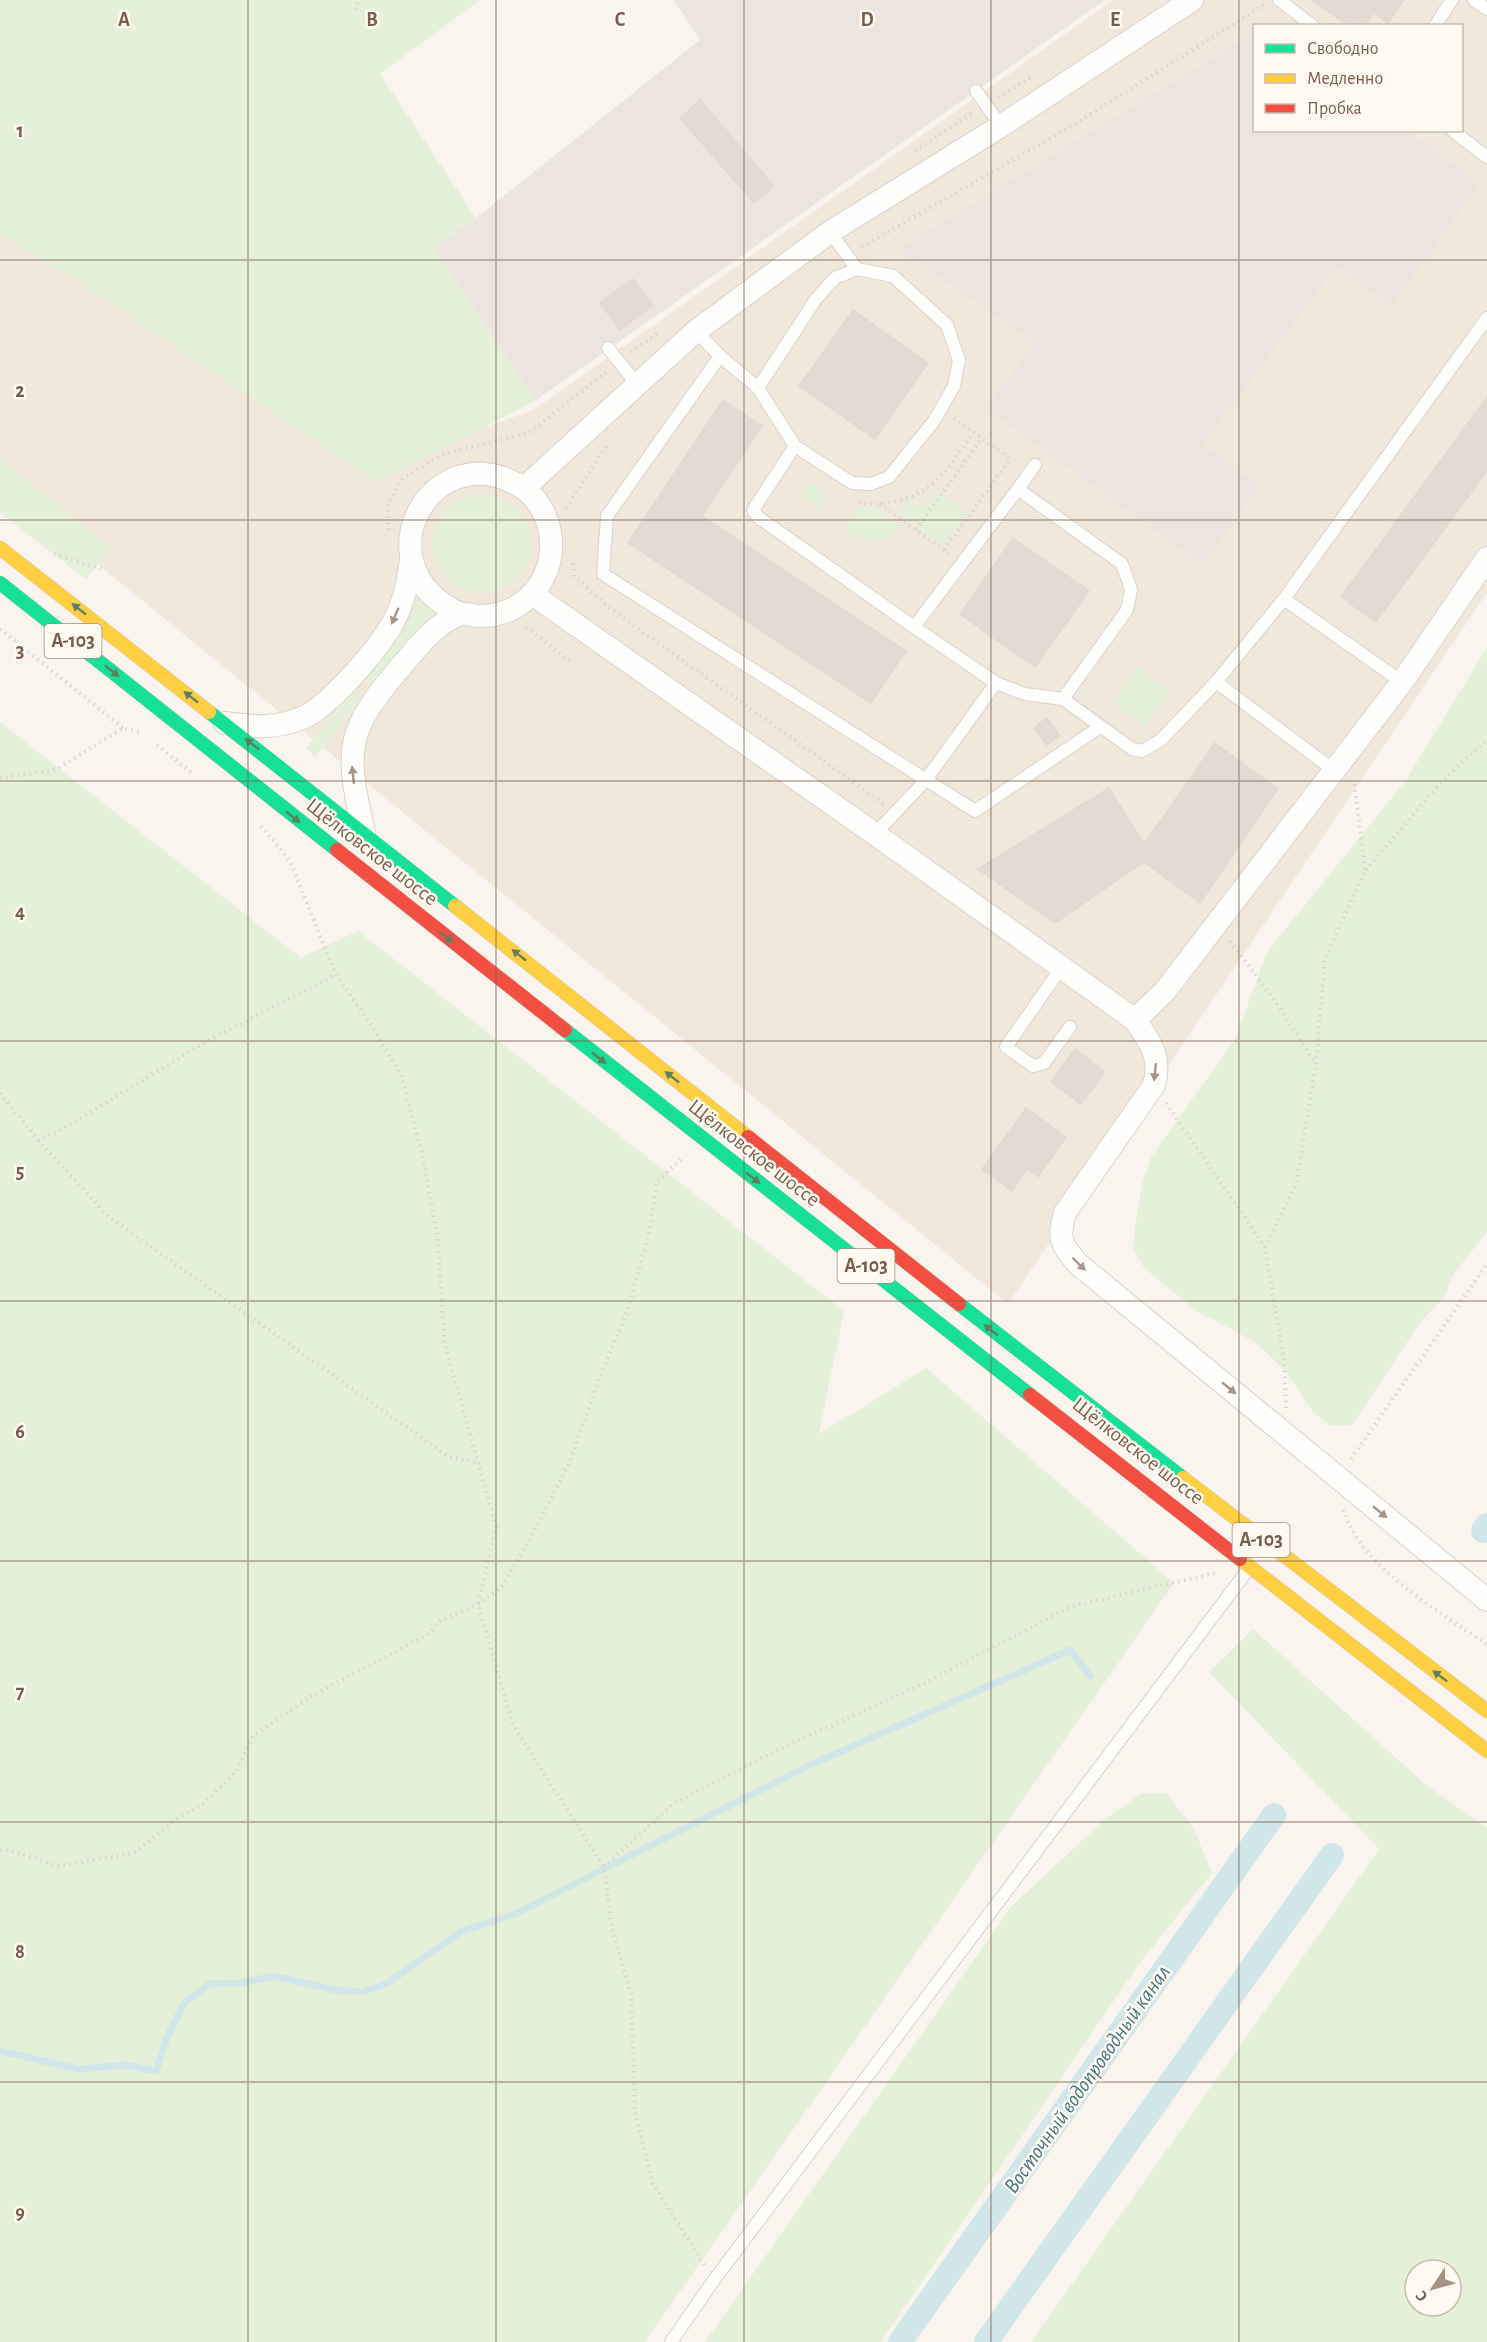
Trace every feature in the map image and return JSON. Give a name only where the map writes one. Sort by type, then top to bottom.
[{"type":"main road","name":"Щёлковское шоссе","points":[[0,548],[364,832],[1037,1366],[1487,1711]]},
{"type":"main road","name":"Щёлковское шоссе","points":[[0,583],[702,1139],[1487,1751]]},
{"type":"street","points":[[524,488],[636,383],[696,331],[830,232],[1002,126],[1192,0]]},
{"type":"street","points":[[225,723],[258,728],[283,725],[321,707],[350,677],[392,625],[409,579],[410,540],[418,513],[435,490],[451,480],[470,474],[489,474],[508,479],[524,488],[540,506],[550,528],[552,552],[546,575],[532,594],[517,606],[500,614],[481,616],[461,614],[444,606],[429,594],[418,578],[411,560]]},
{"type":"street","points":[[1135,1020],[1165,991],[1344,773],[1402,682],[1487,558]]},
{"type":"street","points":[[532,594],[875,834],[1135,1020],[1154,1048],[1157,1065],[1154,1084],[1065,1213],[1060,1232],[1062,1246],[1078,1264],[1487,1600]]},
{"type":"street","points":[[364,832],[351,762],[355,735],[374,697],[424,640],[444,622],[461,614]]},
{"type":"lane","points":[[1279,0],[1310,24]]},
{"type":"lane","points":[[1436,24],[1452,0]]},
{"type":"lane","points":[[1474,0],[1487,9]]},
{"type":"lane","points":[[975,91],[1002,126]]},
{"type":"lane","points":[[1455,132],[1487,157]]},
{"type":"lane","points":[[830,232],[857,269]]},
{"type":"lane","points":[[696,331],[720,356],[758,388],[795,446],[852,483],[871,484],[889,477],[941,409],[954,386],[958,360],[947,325],[893,276],[857,269],[835,278],[816,299],[758,388]]},
{"type":"lane","points":[[795,446],[753,510],[758,517],[996,683],[1025,694],[1062,699],[1132,749],[1142,751],[1161,740],[1216,682],[1284,599],[1487,318]]},
{"type":"lane","points":[[608,348],[636,383]]},
{"type":"lane","points":[[720,356],[607,516],[603,574],[975,812],[1100,727]]},
{"type":"lane","points":[[914,627],[1032,468]]},
{"type":"lane","points":[[1018,489],[1122,564],[1131,590],[1127,610],[1062,699]]},
{"type":"lane","points":[[1284,599],[1402,682]]},
{"type":"lane","points":[[1216,682],[1344,773]]},
{"type":"lane","points":[[875,834],[925,781],[996,683]]},
{"type":"lane","points":[[1061,968],[1006,1047],[1033,1066],[1038,1066],[1044,1063],[1070,1026]]},
{"type":"lane","points":[[671,2342],[714,2280],[1251,1565]]},
{"type":"path","points":[[356,10],[358,0]]},
{"type":"path","points":[[911,153],[986,104]]},
{"type":"path","points":[[941,409],[1011,458],[1032,468]]},
{"type":"path","points":[[916,530],[982,438]]},
{"type":"path","points":[[944,550],[1011,458]]},
{"type":"path","points":[[852,483],[962,564]]},
{"type":"path","points":[[518,627],[528,627],[572,662]]},
{"type":"path","points":[[0,629],[123,728],[140,731]]},
{"type":"path","points":[[0,778],[55,770],[123,728]]},
{"type":"path","points":[[1265,1247],[1296,1184],[1316,1064],[1325,958],[1365,871],[1443,780],[1487,740]]},
{"type":"path","points":[[1344,773],[1365,871]]},
{"type":"path","points":[[256,821],[290,861],[336,975],[369,1022],[401,1075],[422,1153],[437,1235],[445,1344],[496,1526],[478,1604],[513,1725],[604,1867],[612,1929],[631,1994],[635,2112],[653,2184],[714,2280]]},
{"type":"path","points":[[1230,940],[1275,1001],[1316,1064]]},
{"type":"path","points":[[38,1140],[58,1132],[205,1042],[336,975]]},
{"type":"path","points":[[1154,1084],[1265,1247],[1284,1360],[1287,1435]]},
{"type":"path","points":[[0,1093],[38,1140],[110,1218],[449,1457],[479,1463]]},
{"type":"path","points":[[0,1850],[12,1851],[58,1866],[134,1853],[177,1819],[202,1804],[236,1772],[254,1736],[312,1696],[428,1634],[440,1621],[478,1604],[502,1587],[570,1461],[599,1379],[628,1309],[650,1229],[657,1181],[702,1139]]},
{"type":"path","points":[[1338,1477],[1487,1264]]},
{"type":"path","points":[[1341,1503],[1348,1525],[1382,1568],[1487,1645]]},
{"type":"path","points":[[604,1867],[673,1804],[771,1753],[927,1682],[1072,1606],[1218,1573]]},
{"type":"shaded area","points":[[674,0],[1105,0],[535,401],[433,248],[476,218],[700,40]]},
{"type":"shaded area","points":[[1113,0],[1487,0],[1487,593],[1008,1304],[0,485],[0,212],[389,459],[532,411]]},
{"type":"shaded area","points":[[1253,34],[1253,132],[1408,132],[1479,184],[1391,307],[1337,266],[1202,444],[1259,486],[1203,565],[986,408],[1035,343],[899,249]]},
{"type":"green space","points":[[0,0],[480,0],[380,74],[476,218],[433,248],[535,401],[376,482],[64,272],[0,235]]},
{"type":"green space","points":[[0,458],[112,548],[86,579],[0,513]]},
{"type":"green space","points":[[812,482],[828,494],[818,509],[801,497]]},
{"type":"green space","points":[[938,491],[967,513],[942,545],[899,513],[910,498],[925,508]]},
{"type":"green space","points":[[482,495],[501,499],[517,509],[527,525],[531,544],[527,563],[517,579],[501,589],[482,593],[463,589],[447,579],[437,563],[433,544],[437,525],[447,509],[463,499]]},
{"type":"green space","points":[[858,508],[879,509],[902,527],[887,538],[880,540],[860,538],[844,529]]},
{"type":"green space","points":[[419,598],[440,614],[373,685],[364,679],[407,626]]},
{"type":"green space","points":[[1487,647],[1487,1232],[1453,1275],[1445,1296],[1419,1324],[1353,1425],[1331,1426],[1313,1412],[1287,1373],[1255,1342],[1196,1311],[1144,1268],[1133,1249],[1143,1181],[1151,1157],[1235,1039],[1267,952],[1406,780]]},
{"type":"green space","points":[[1138,667],[1170,692],[1144,726],[1112,701]]},
{"type":"green space","points":[[353,691],[361,698],[315,757],[306,749]]},
{"type":"green space","points":[[0,722],[301,958],[358,931],[844,1311],[819,1434],[926,1368],[1174,1583],[645,2342],[0,2342]]},
{"type":"green space","points":[[1253,1629],[1425,1784],[1487,1828],[1487,2342],[1031,2342],[1379,1849],[1209,1672]]},
{"type":"green space","points":[[1142,1793],[1166,1793],[1194,1829],[1212,1873],[1139,1964],[881,2342],[705,2342],[1011,1907],[1105,1819]]},
{"type":"building","points":[[1312,0],[1404,0],[1388,23],[1373,13],[1365,24],[1346,24]]},
{"type":"building","points":[[700,100],[774,186],[754,203],[680,118]]},
{"type":"building","points":[[633,279],[653,305],[620,330],[600,303]]},
{"type":"building","points":[[853,310],[928,363],[875,439],[799,386]]},
{"type":"building","points":[[1487,397],[1487,471],[1376,622],[1341,597]]},
{"type":"building","points":[[723,400],[762,426],[702,516],[906,651],[871,703],[628,543]]},
{"type":"building","points":[[1013,538],[1089,591],[1035,667],[960,614]]},
{"type":"building","points":[[1047,718],[1060,735],[1047,745],[1034,728]]},
{"type":"building","points":[[1215,743],[1278,789],[1200,903],[1144,862],[1055,923],[978,869],[1109,788],[1144,844]]},
{"type":"building","points":[[1075,1049],[1105,1072],[1081,1104],[1051,1082]]},
{"type":"building","points":[[1026,1108],[1066,1137],[1038,1177],[1027,1169],[1012,1191],[982,1169]]},
{"type":"waterway","name":"Восточный водопроводный канал","points":[[1483,1531],[1487,1525]]},
{"type":"waterway","points":[[0,2051],[78,2069],[126,2065],[156,2071],[167,2037],[185,2002],[210,1984],[242,1983],[273,1976],[335,1990],[361,1992],[386,1984],[462,1931],[515,1914],[808,1766],[1070,1650],[1090,1676]]},
{"type":"waterway","name":"Восточный водопроводный канал","points":[[900,2342],[1274,1815]]},
{"type":"waterway","name":"Восточный водопроводный канал","points":[[986,2342],[1332,1855]]},
{"type":"traffic: fast","points":[[0,583],[337,850]]},
{"type":"traffic: fast","points":[[209,712],[455,906]]},
{"type":"traffic: fast","points":[[565,1030],[1030,1395]]},
{"type":"traffic: fast","points":[[959,1304],[1183,1478]]},
{"type":"traffic: slow","points":[[0,548],[209,712]]},
{"type":"traffic: slow","points":[[455,906],[748,1137]]},
{"type":"traffic: slow","points":[[1183,1478],[1487,1711]]},
{"type":"traffic: slow","points":[[1240,1559],[1487,1751]]},
{"type":"traffic: jam","points":[[337,850],[565,1030]]},
{"type":"traffic: jam","points":[[748,1137],[959,1304]]},
{"type":"traffic: jam","points":[[1030,1395],[1240,1559]]}]
